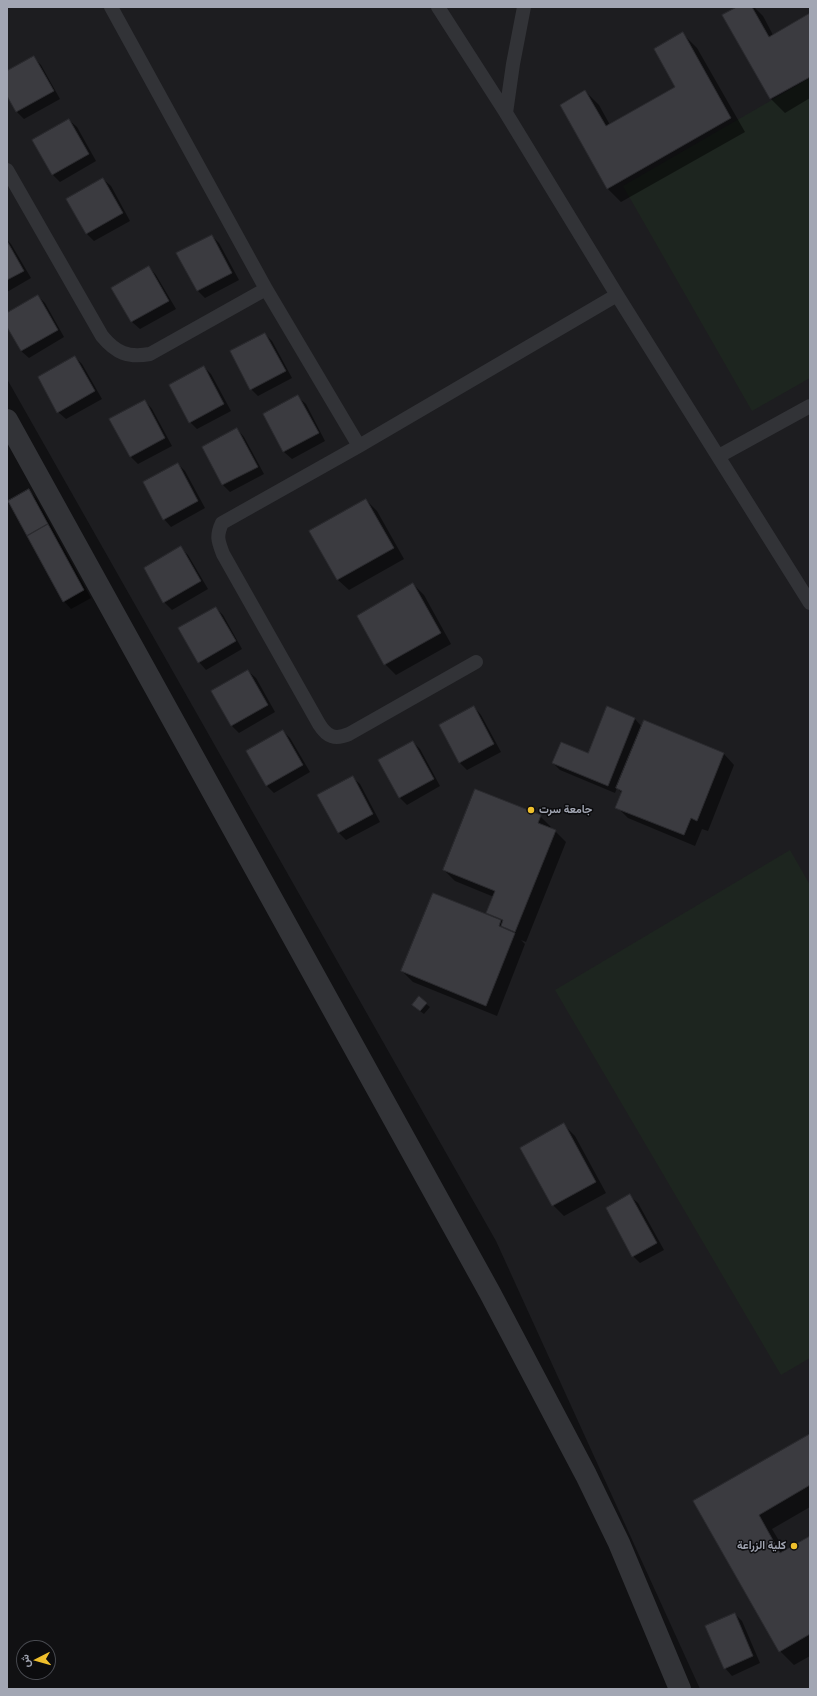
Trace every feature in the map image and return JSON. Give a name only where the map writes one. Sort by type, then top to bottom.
[{"type":"street","points":[[7,420],[490,1293],[620,1542],[680,1689]]},
{"type":"lane","points":[[111,7],[266,289],[359,446]]},
{"type":"lane","points":[[438,7],[506,113],[617,295],[810,603]]},
{"type":"lane","points":[[506,113],[513,64],[524,7]]},
{"type":"lane","points":[[7,170],[102,336],[111,347],[123,353],[137,356],[150,354],[266,289]]},
{"type":"lane","points":[[476,662],[349,734],[331,738],[322,728],[224,554],[219,544],[217,533],[222,523],[359,446],[617,295]]},
{"type":"lane","points":[[719,456],[810,406]]},
{"type":"shaded area","name":"جامعة سرت","points":[[7,7],[810,7],[810,1689],[700,1689],[496,1241],[7,379]]},
{"type":"shaded area","points":[[810,78],[810,378],[752,411],[623,186]]},
{"type":"shaded area","points":[[790,850],[810,885],[810,1358],[781,1375],[555,990]]},
{"type":"building","points":[[737,7],[752,7],[769,37],[810,13],[810,77],[770,99],[722,15]]},
{"type":"building","points":[[683,32],[731,118],[607,189],[560,105],[585,90],[606,126],[675,87],[654,49]]},
{"type":"building","points":[[34,56],[54,91],[16,112],[7,96],[7,71]]},
{"type":"building","points":[[69,119],[89,154],[52,175],[32,140]]},
{"type":"building","points":[[103,178],[123,213],[86,234],[66,199]]},
{"type":"building","points":[[212,235],[232,273],[197,291],[176,253]]},
{"type":"building","points":[[7,241],[24,271],[7,280]]},
{"type":"building","points":[[149,266],[169,301],[131,322],[111,288]]},
{"type":"building","points":[[38,295],[58,330],[21,351],[7,327],[7,313]]},
{"type":"building","points":[[265,333],[286,371],[250,390],[230,351]]},
{"type":"building","points":[[75,356],[95,391],[57,413],[38,377]]},
{"type":"building","points":[[204,366],[224,404],[189,423],[169,385]]},
{"type":"building","points":[[298,395],[319,433],[283,452],[263,414]]},
{"type":"building","points":[[145,400],[165,438],[130,457],[109,419]]},
{"type":"building","points":[[237,428],[258,467],[222,485],[202,447]]},
{"type":"building","points":[[178,463],[198,501],[163,520],[143,482]]},
{"type":"building","points":[[29,489],[48,524],[27,536],[8,501]]},
{"type":"building","points":[[366,499],[394,548],[337,580],[309,531]]},
{"type":"building","points":[[48,524],[84,590],[63,602],[27,536]]},
{"type":"building","points":[[181,546],[201,581],[163,603],[144,568]]},
{"type":"building","points":[[413,583],[441,633],[384,665],[357,616]]},
{"type":"building","points":[[216,607],[236,641],[198,663],[178,628]]},
{"type":"building","points":[[248,670],[268,705],[231,726],[211,691]]},
{"type":"building","points":[[474,706],[494,744],[459,763],[439,725]]},
{"type":"building","points":[[607,706],[635,718],[608,786],[552,763],[561,742],[588,753]]},
{"type":"building","points":[[644,720],[724,753],[697,821],[691,818],[684,835],[615,808],[622,791],[616,788]]},
{"type":"building","points":[[283,730],[303,765],[266,786],[246,751]]},
{"type":"building","points":[[413,741],[434,779],[399,798],[378,760]]},
{"type":"building","points":[[353,776],[373,814],[338,833],[317,795]]},
{"type":"building","points":[[475,789],[541,815],[538,823],[556,830],[515,932],[501,926],[503,920],[486,913],[495,891],[443,870]]},
{"type":"building","points":[[433,893],[501,920],[499,926],[515,933],[486,1006],[401,971]]},
{"type":"building","points":[[419,996],[427,1003],[420,1011],[412,1005]]},
{"type":"building","points":[[564,1123],[596,1182],[552,1206],[520,1148]]},
{"type":"building","points":[[630,1194],[657,1243],[632,1257],[606,1208]]},
{"type":"building","points":[[810,1434],[810,1485],[759,1515],[780,1553],[810,1536],[810,1634],[779,1652],[693,1501]]},
{"type":"building","points":[[735,1613],[753,1656],[724,1669],[705,1626]]},
{"type":"place","name":"جامعة سرت","points":[[531,810]]},
{"type":"place","name":"كلية الزراعة","points":[[794,1546]]}]
